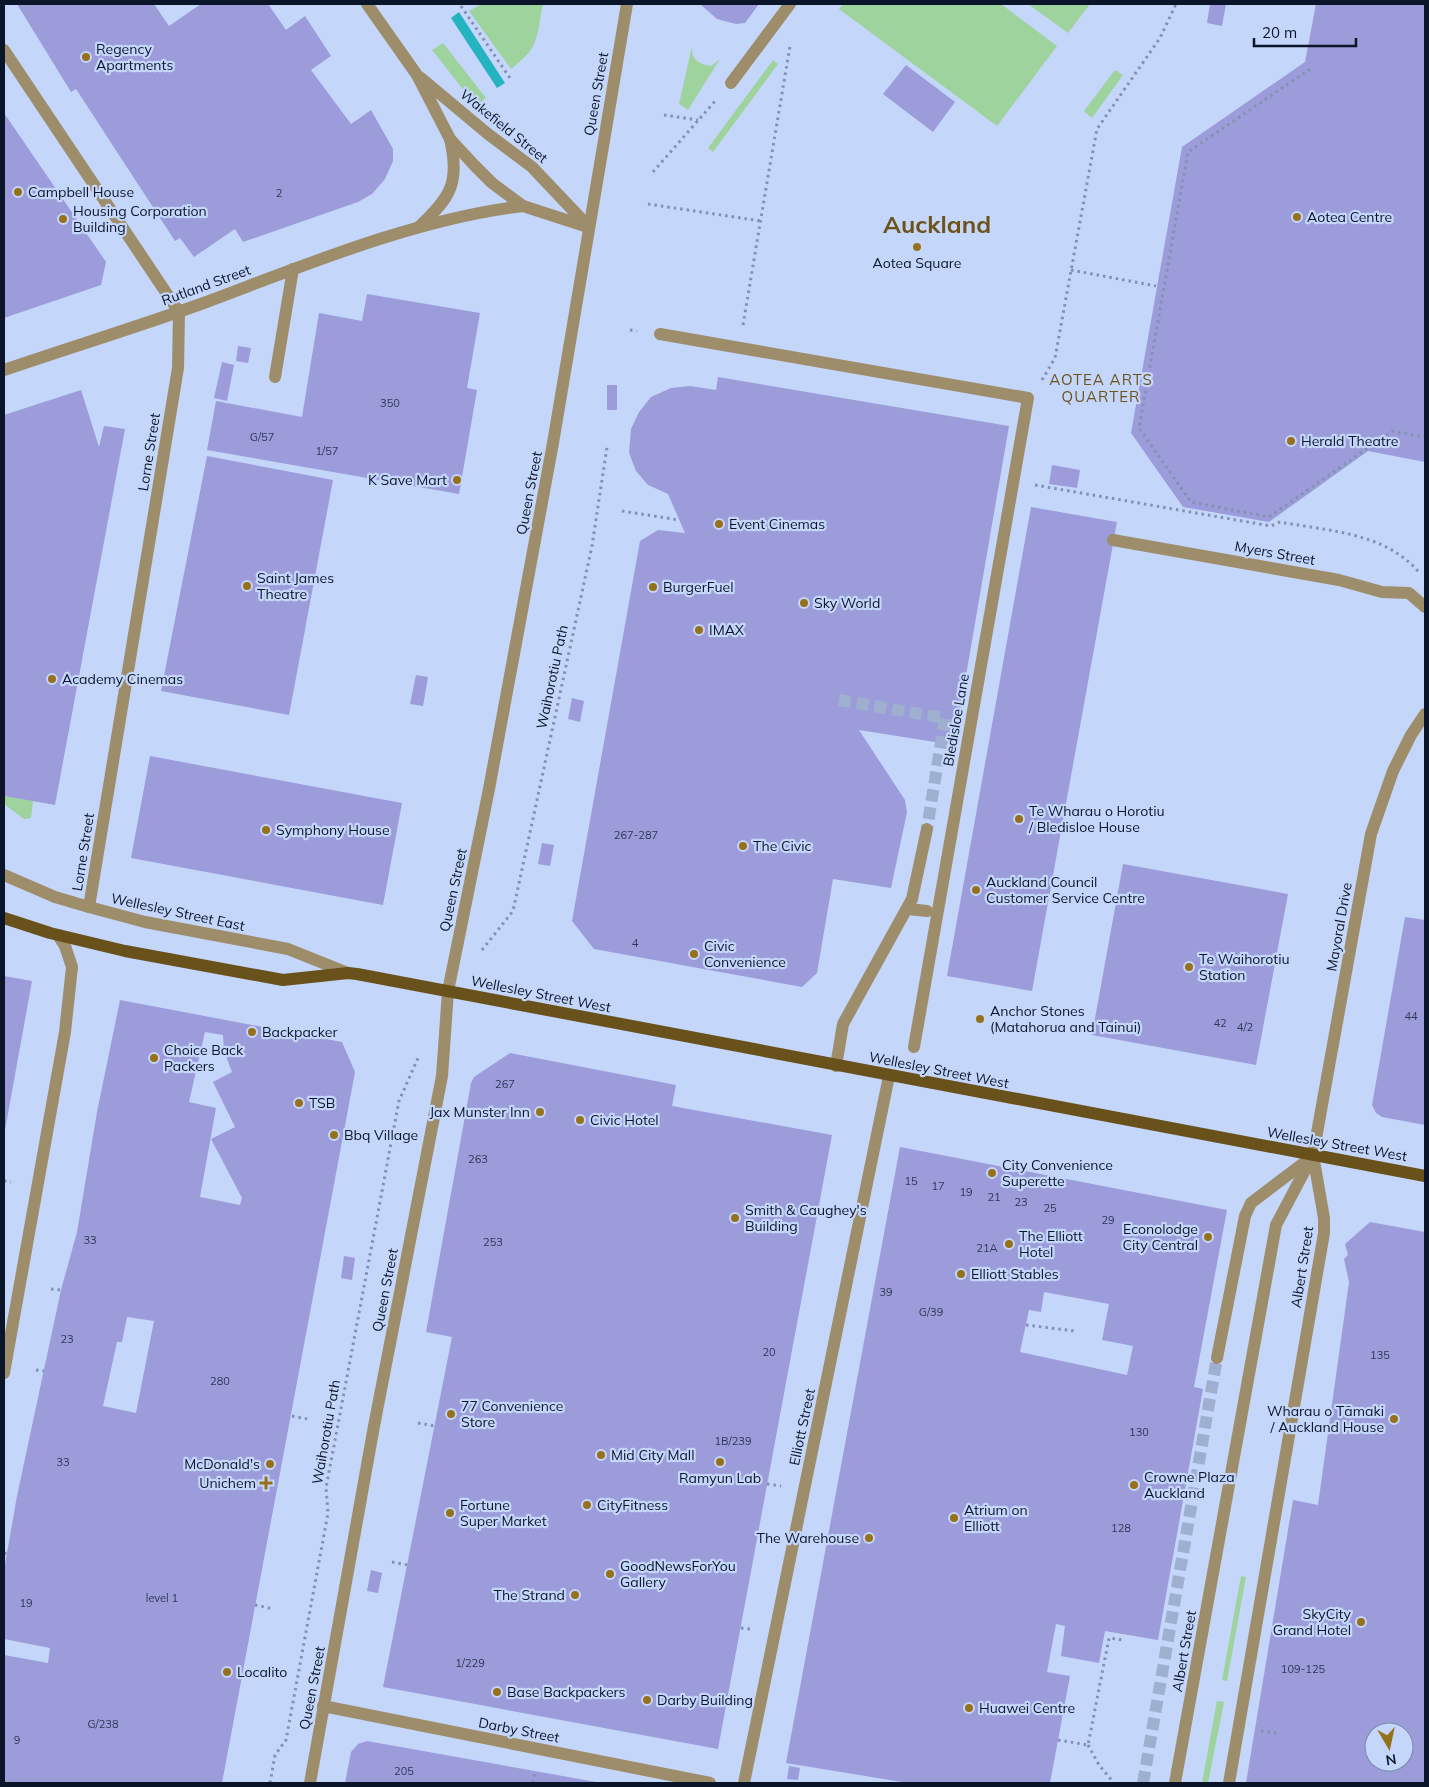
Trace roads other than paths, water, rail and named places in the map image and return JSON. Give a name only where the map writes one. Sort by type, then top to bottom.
[{"type":"main road","name":"Wellesley Street East","points":[[4,918],[58,935],[125,951],[283,980],[348,973],[448,991]]},
{"type":"main road","name":"Wellesley Street West","points":[[448,991],[836,1066],[1425,1176]]},
{"type":"street","name":"Wakefield Street","points":[[367,4],[417,75],[450,139],[492,183],[523,206],[588,226]]},
{"type":"street","name":"Queen Street","points":[[310,1783],[322,1706],[442,1076],[448,991],[489,790],[548,472],[588,226],[627,4]]},
{"type":"street","points":[[731,83],[786,8]]},
{"type":"street","points":[[4,50],[179,312]]},
{"type":"street","name":"Wakefield Street","points":[[417,75],[488,134],[532,166],[588,226]]},
{"type":"street","name":"Rutland Street","points":[[418,228],[444,203],[452,187],[455,161],[450,139]]},
{"type":"street","name":"Rutland Street","points":[[4,370],[179,312],[293,269],[418,228],[478,212],[523,206]]},
{"type":"street","points":[[275,377],[293,269]]},
{"type":"street","name":"Lorne Street","points":[[89,908],[178,368],[179,312]]},
{"type":"street","name":"Bledisloe Lane","points":[[660,334],[1028,398],[914,1048]]},
{"type":"street","name":"Myers Street","points":[[1113,540],[1339,580],[1382,592],[1409,593],[1425,607]]},
{"type":"street","name":"Mayoral Drive","points":[[1313,1156],[1371,834],[1393,771],[1411,735],[1425,714]]},
{"type":"street","points":[[836,1066],[843,1024],[912,899],[927,829]]},
{"type":"street","name":"Wellesley Street East","points":[[4,876],[55,897],[89,908],[145,922],[288,949],[348,973]]},
{"type":"street","points":[[908,909],[927,912]]},
{"type":"street","points":[[4,1373],[65,1032],[72,973],[68,953],[58,935]]},
{"type":"street","name":"Elliott Street","points":[[744,1783],[889,1076]]},
{"type":"street","points":[[1217,1358],[1244,1216],[1251,1203],[1313,1156]]},
{"type":"street","name":"Albert Street","points":[[1175,1783],[1276,1225],[1313,1156]]},
{"type":"street","name":"Albert Street","points":[[1229,1783],[1324,1233],[1324,1218],[1313,1156]]},
{"type":"street","name":"Darby Street","points":[[322,1706],[710,1783]]},
{"type":"tunnel","points":[[839,700],[945,718],[927,829]]},
{"type":"tunnel","points":[[1143,1783],[1217,1358]]},
{"type":"place","name":"Regency Apartments","points":[[86,57]]},
{"type":"place","name":"Campbell House","points":[[18,192]]},
{"type":"place","name":"Aotea Centre","points":[[1297,217]]},
{"type":"place","name":"Housing Corporation Building","points":[[63,219]]},
{"type":"place","name":"Aotea Square","points":[[917,247]]},
{"type":"place","name":"Herald Theatre","points":[[1291,441]]},
{"type":"place","name":"K Save Mart","points":[[457,480]]},
{"type":"place","name":"Event Cinemas","points":[[719,524]]},
{"type":"place","name":"Saint James Theatre","points":[[247,586]]},
{"type":"place","name":"BurgerFuel","points":[[653,587]]},
{"type":"place","name":"Sky World","points":[[804,603]]},
{"type":"place","name":"IMAX","points":[[699,630]]},
{"type":"place","name":"Academy Cinemas","points":[[52,679]]},
{"type":"place","name":"Te Wharau o Horotiu / Bledisloe House","points":[[1019,819]]},
{"type":"place","name":"Symphony House","points":[[266,830]]},
{"type":"place","name":"The Civic","points":[[743,846]]},
{"type":"place","name":"Auckland Council Customer Service Centre","points":[[976,890]]},
{"type":"place","name":"Civic Convenience","points":[[694,954]]},
{"type":"place","name":"Te Waihorotiu Station","points":[[1189,967]]},
{"type":"place","name":"Anchor Stones (Matahorua and Tainui)","points":[[980,1019]]},
{"type":"place","name":"Backpacker","points":[[252,1032]]},
{"type":"place","name":"Choice Back Packers","points":[[154,1058]]},
{"type":"place","name":"TSB","points":[[299,1103]]},
{"type":"place","name":"Jax Munster Inn","points":[[540,1112]]},
{"type":"place","name":"Civic Hotel","points":[[580,1120]]},
{"type":"place","name":"Bbq Village","points":[[334,1135]]},
{"type":"place","name":"City Convenience Superette","points":[[992,1173]]},
{"type":"place","name":"Smith & Caughey's Building","points":[[735,1218]]},
{"type":"place","name":"Econolodge City Central","points":[[1208,1237]]},
{"type":"place","name":"The Elliott Hotel","points":[[1009,1244]]},
{"type":"place","name":"Elliott Stables","points":[[961,1274]]},
{"type":"place","name":"77 Convenience Store","points":[[451,1414]]},
{"type":"place","name":"Wharau o Tāmaki / Auckland House","points":[[1394,1419]]},
{"type":"place","name":"Mid City Mall","points":[[601,1455]]},
{"type":"place","name":"Ramyun Lab","points":[[720,1462]]},
{"type":"place","name":"McDonald's","points":[[270,1464]]},
{"type":"place","name":"Unichem","points":[[266,1483]]},
{"type":"place","name":"Crowne Plaza Auckland","points":[[1134,1485]]},
{"type":"place","name":"CityFitness","points":[[587,1505]]},
{"type":"place","name":"Fortune Super Market","points":[[450,1513]]},
{"type":"place","name":"Atrium on Elliott","points":[[954,1518]]},
{"type":"place","name":"The Warehouse","points":[[869,1538]]},
{"type":"place","name":"GoodNewsForYou Gallery","points":[[610,1574]]},
{"type":"place","name":"The Strand","points":[[575,1595]]},
{"type":"place","name":"SkyCity Grand Hotel","points":[[1361,1622]]},
{"type":"place","name":"Localito","points":[[227,1672]]},
{"type":"place","name":"Base Backpackers","points":[[497,1692]]},
{"type":"place","name":"Darby Building","points":[[647,1700]]},
{"type":"place","name":"Huawei Centre","points":[[969,1708]]},
{"type":"district","name":"Auckland","points":[[937,224]]},
{"type":"district","name":"AOTEA ARTS QUARTER","points":[[1101,388]]}]
